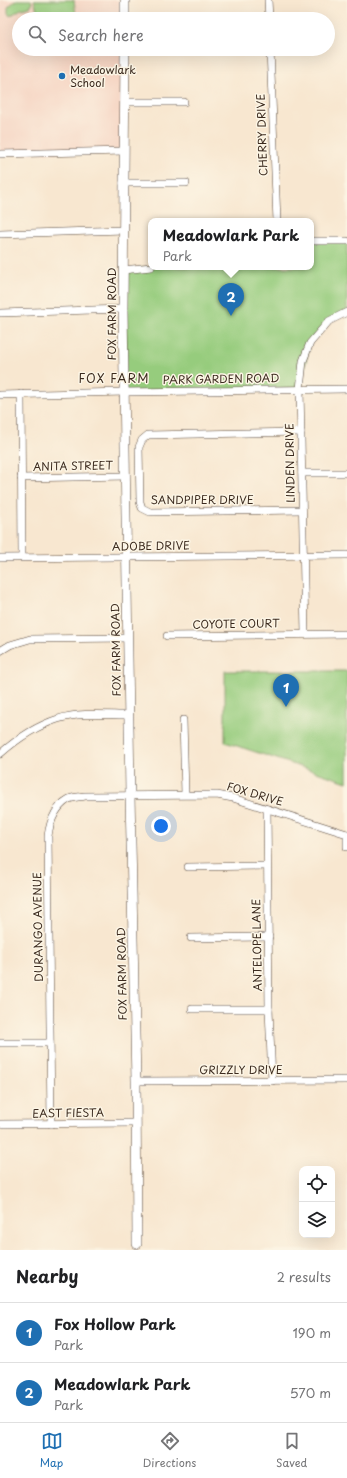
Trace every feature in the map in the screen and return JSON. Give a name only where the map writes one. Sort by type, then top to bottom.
[{"type":"street","points":[[125,0],[125,12]]},
{"type":"street","points":[[268,0],[269,12]]},
{"type":"street","name":"FOX FARM ROAD","points":[[125,56],[123,310],[136,1081],[137,1247]]},
{"type":"street","name":"CHERRY DRIVE","points":[[270,56],[277,218]]},
{"type":"street","points":[[125,102],[184,102]]},
{"type":"street","points":[[0,154],[124,151]]},
{"type":"street","points":[[123,183],[186,183]]},
{"type":"street","points":[[0,234],[124,230]]},
{"type":"street","points":[[314,241],[347,240]]},
{"type":"street","points":[[123,270],[148,267]]},
{"type":"street","points":[[0,313],[123,310]]},
{"type":"street","name":"LINDEN DRIVE","points":[[305,634],[300,389],[303,361],[310,343],[329,321],[347,312]]},
{"type":"street","name":"PARK GARDEN ROAD","points":[[0,395],[347,389]]},
{"type":"street","points":[[20,394],[22,557]]},
{"type":"street","name":"SANDPIPER DRIVE","points":[[301,432],[148,435],[142,440],[139,446],[140,502],[142,508],[150,512],[302,510]]},
{"type":"street","points":[[302,473],[347,473]]},
{"type":"street","name":"ANITA STREET","points":[[21,478],[126,476]]},
{"type":"street","name":"ADOBE DRIVE","points":[[0,558],[347,555]]},
{"type":"street","name":"COYOTE COURT","points":[[166,636],[347,634]]},
{"type":"street","points":[[0,651],[10,645],[30,639],[128,638]]},
{"type":"street","points":[[0,754],[33,729],[59,719],[79,716],[130,715]]},
{"type":"street","points":[[183,720],[184,794]]},
{"type":"street","name":"FOX DRIVE","points":[[130,795],[217,795],[347,834]]},
{"type":"street","name":"DURANGO AVENUE","points":[[51,1124],[49,824],[58,808],[70,798],[85,796],[130,795]]},
{"type":"street","name":"ANTELOPE LANE","points":[[267,809],[269,1009],[272,1081]]},
{"type":"street","points":[[347,834],[347,847]]},
{"type":"street","points":[[188,867],[267,866]]},
{"type":"street","points":[[191,938],[269,938]]},
{"type":"street","points":[[192,1009],[269,1009]]},
{"type":"street","points":[[0,1043],[50,1043]]},
{"type":"street","name":"GRIZZLY DRIVE","points":[[136,1081],[347,1080]]},
{"type":"street","name":"EAST FIESTA","points":[[0,1124],[136,1123]]},
{"type":"shaded area","name":"Meadowlark School","points":[[0,0],[120,0],[121,12],[12,12],[12,56],[122,56],[124,151],[0,154]]},
{"type":"green space","points":[[16,0],[31,0],[32,2],[30,7],[12,12],[12,15],[10,16],[8,13],[8,7]]},
{"type":"green space","points":[[34,0],[74,0],[76,12],[37,12]]},
{"type":"green space","points":[[314,241],[347,241],[347,312],[329,321],[310,343],[300,389],[125,392],[123,270],[148,267],[148,270],[314,270]]},
{"type":"green space","points":[[225,671],[347,671],[347,782],[225,742]]},
{"type":"place","name":"Meadowlark School","points":[[62,76]]},
{"type":"place","name":"Meadowlark Park","points":[[231,316]]},
{"type":"place","name":"Fox Hollow Park","points":[[286,707]]},
{"type":"district","name":"FOX FARM","points":[[114,379]]}]
